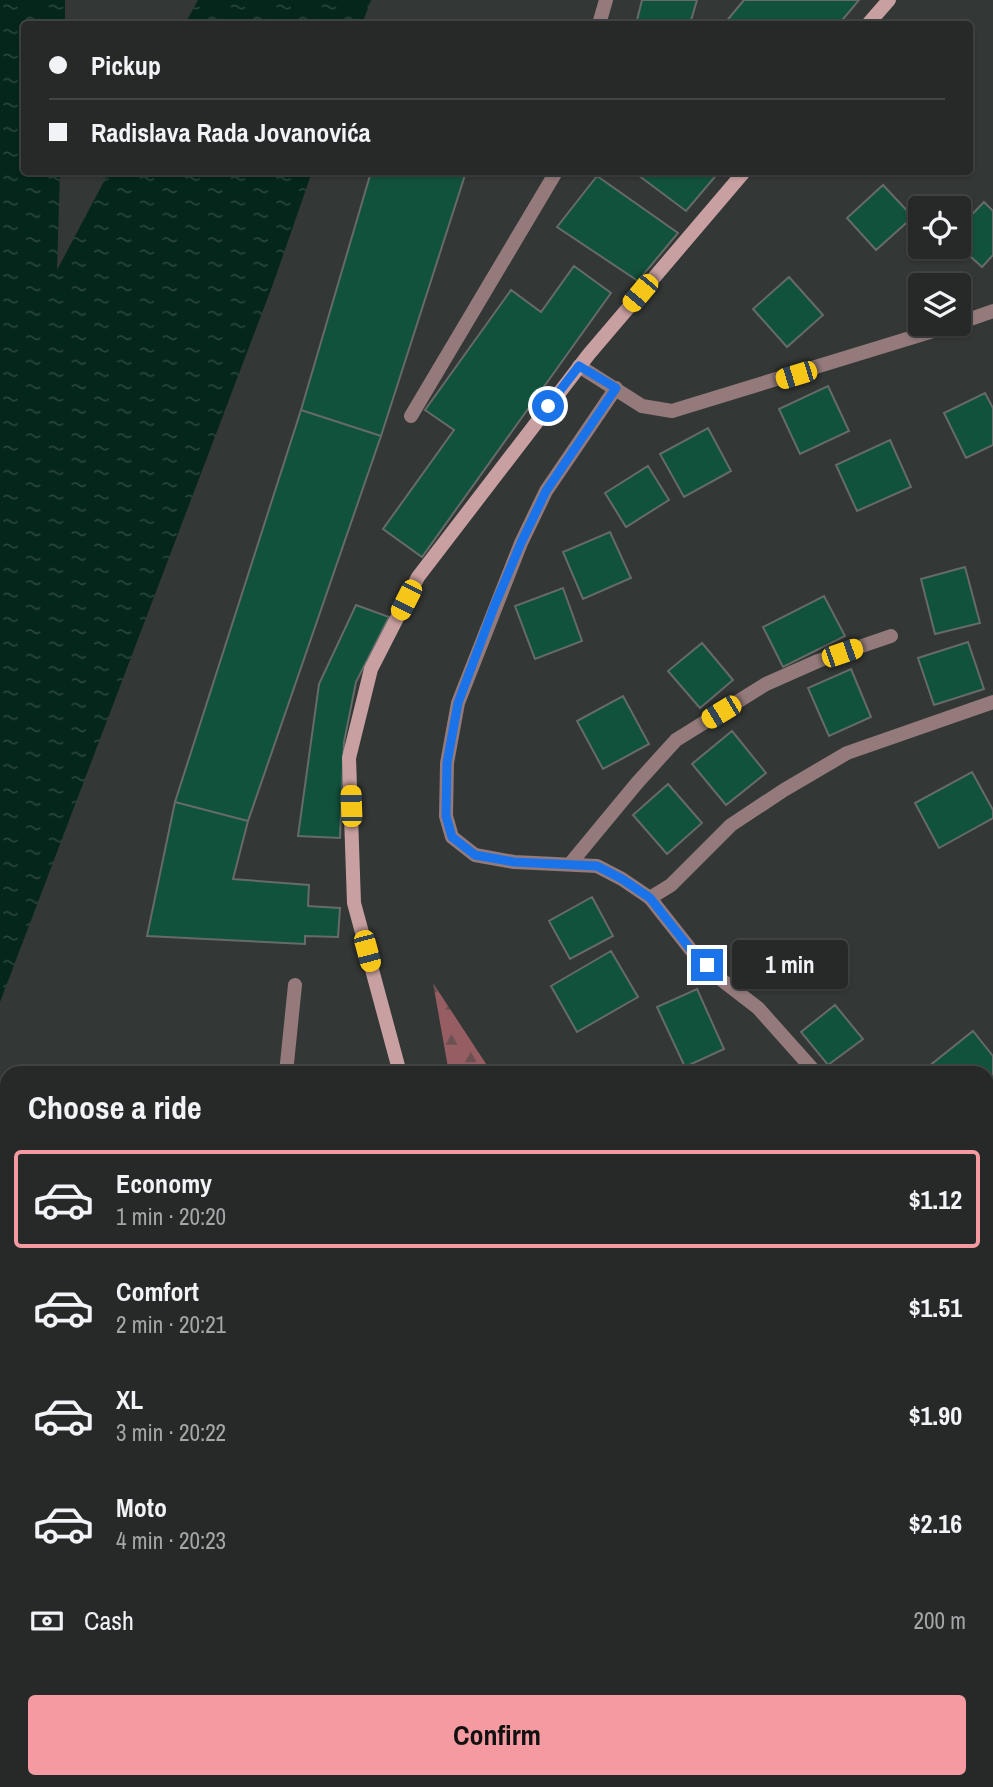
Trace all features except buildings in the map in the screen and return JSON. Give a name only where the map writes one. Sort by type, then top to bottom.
[{"type":"main road","points":[[871,21],[889,0]]},
{"type":"main road","points":[[398,1066],[354,903],[349,758],[371,669],[418,577],[579,366],[741,175]]},
{"type":"street","points":[[599,21],[606,0]]},
{"type":"street","points":[[411,416],[554,175]]},
{"type":"street","points":[[971,318],[993,311]]},
{"type":"street","points":[[579,366],[642,406],[672,411],[915,336]]},
{"type":"street","points":[[616,388],[546,491],[521,543],[458,703],[447,763],[446,816],[452,837],[460,846],[475,855],[514,862],[597,866],[650,898],[691,950],[723,981],[758,1008],[809,1066]]},
{"type":"street","points":[[569,864],[636,783],[676,740],[766,684],[818,661],[891,636]]},
{"type":"street","points":[[650,898],[671,885],[731,825],[847,753],[993,702]]},
{"type":"street","points":[[287,1066],[295,985]]},
{"type":"green space","points":[[433,983],[487,1066],[448,1066]]},
{"type":"water","points":[[0,0],[65,0],[65,21],[21,21],[21,175],[60,175],[57,270],[107,175],[311,175],[273,284],[0,1002]]},
{"type":"water","points":[[198,0],[371,0],[363,21],[187,21]]},
{"type":"route","points":[[548,406],[579,366],[616,388],[546,491],[494,607],[458,703],[447,763],[446,816],[452,837],[460,846],[475,855],[514,862],[597,866],[622,879],[650,898],[691,950],[707,965]]}]
